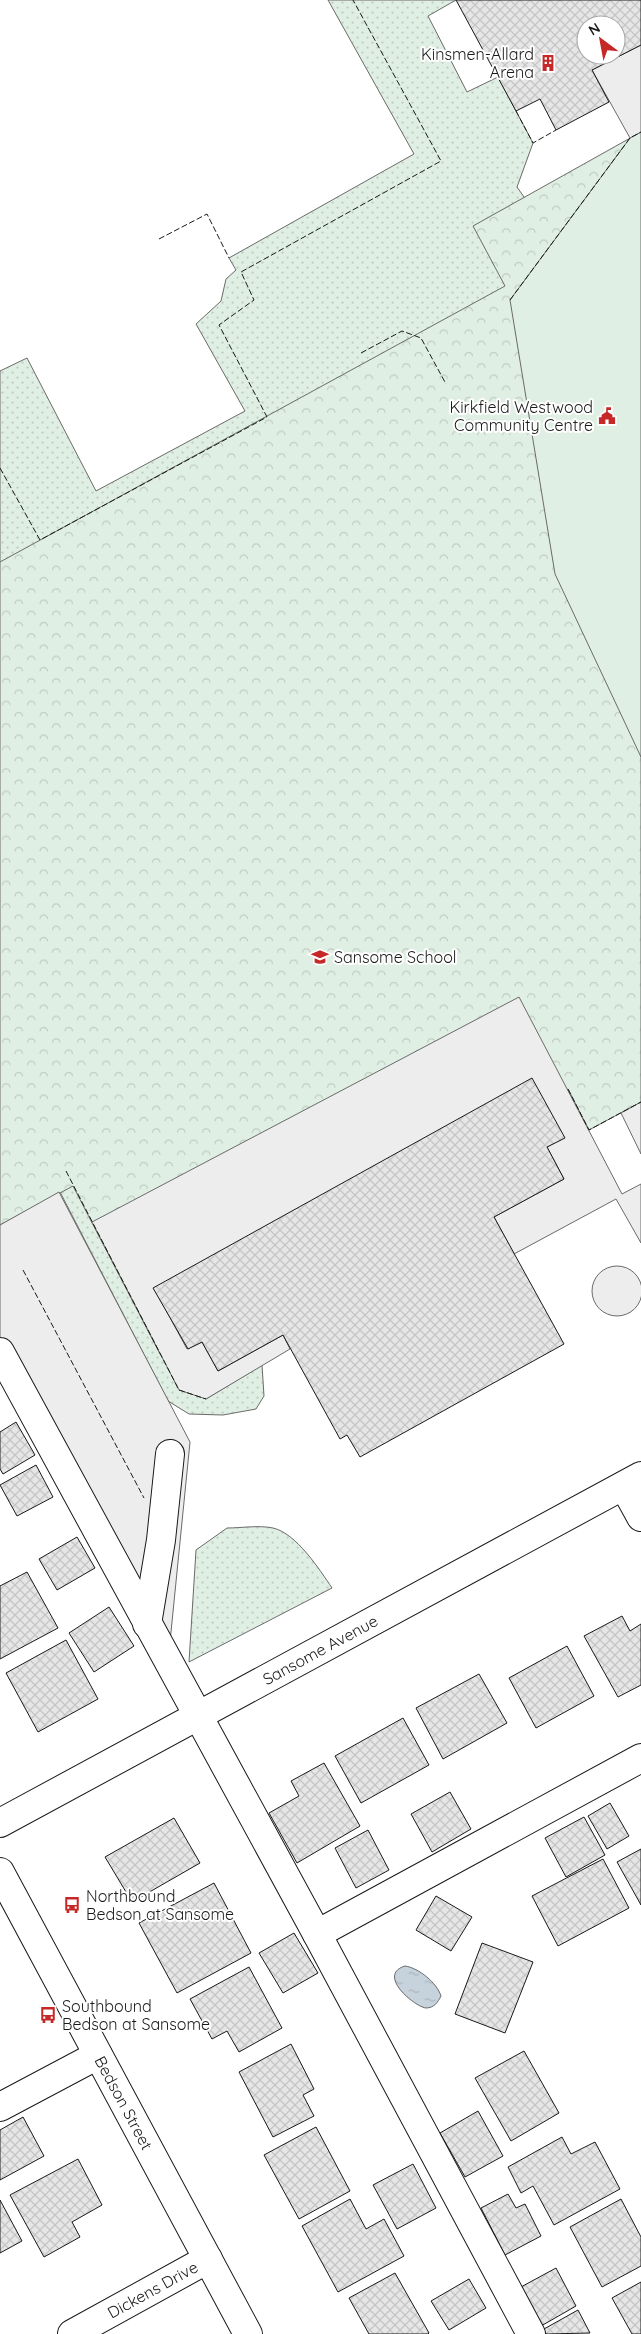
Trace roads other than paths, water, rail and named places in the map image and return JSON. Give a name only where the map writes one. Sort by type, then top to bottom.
[{"type":"street","points":[[0,1352],[197,1716],[318,1934],[531,2334]]},
{"type":"street","points":[[147,1624],[161,1540],[170,1454]]},
{"type":"street","points":[[633,1481],[641,1517]]},
{"type":"street","name":"Sansome Avenue","points":[[0,1823],[633,1481]]},
{"type":"street","points":[[318,1934],[641,1758]]},
{"type":"street","name":"Bedson Street","points":[[0,1872],[248,2334]]},
{"type":"street","points":[[0,2107],[98,2055]]},
{"type":"street","name":"Dickens Drive","points":[[72,2334],[208,2259]]},
{"type":"water","points":[[405,1966],[421,1973],[436,1986],[441,1996],[433,2006],[426,2008],[421,2006],[400,1990],[394,1976],[397,1970]]},
{"type":"place","name":"Kinsmen-Allard Arena","points":[[548,63]]},
{"type":"place","name":"Kirkfield Westwood Community Centre","points":[[607,416]]},
{"type":"place","name":"Sansome School","points":[[320,957]]},
{"type":"place","name":"Northbound Bedson at Sansome","points":[[72,1905]]},
{"type":"place","name":"Southbound Bedson at Sansome","points":[[48,2015]]}]
